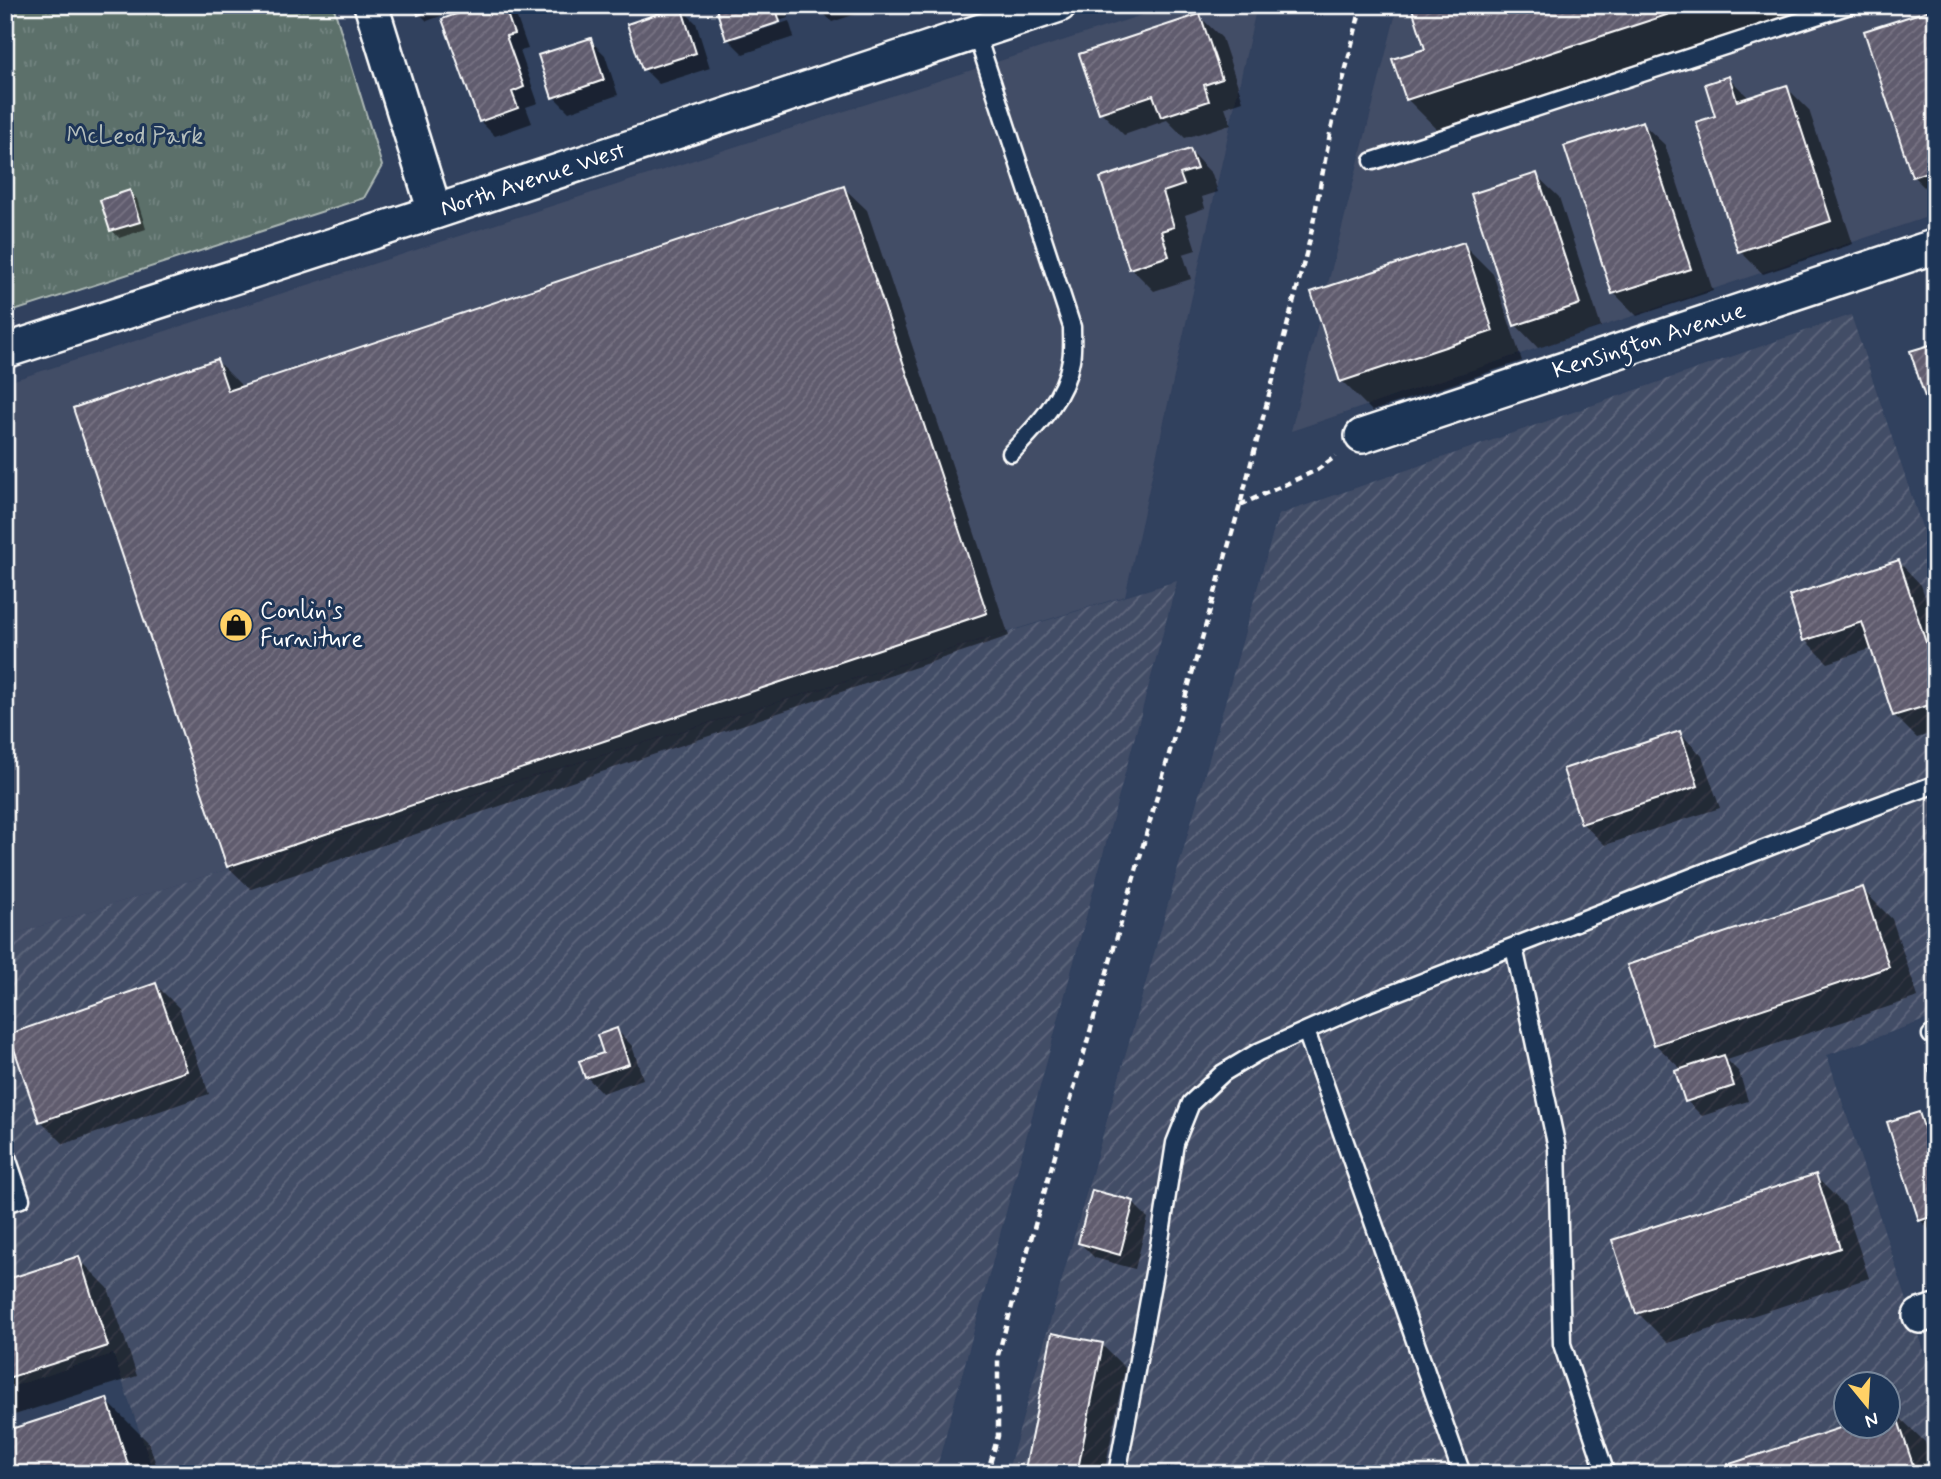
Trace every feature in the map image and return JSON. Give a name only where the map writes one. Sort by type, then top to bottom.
[{"type":"street","points":[[371,5],[436,212]]},
{"type":"street","name":"North Avenue West","points":[[5,351],[436,212],[1059,5]]},
{"type":"street","name":"Kensington Avenue","points":[[1362,436],[1936,246]]},
{"type":"lane","points":[[1373,161],[1850,5]]},
{"type":"lane","points":[[976,33],[1072,327],[1071,361],[1059,393],[1041,422],[1011,453]]},
{"type":"lane","points":[[1117,1474],[1175,1143],[1191,1103],[1223,1073],[1258,1052],[1371,1002],[1936,784]]},
{"type":"lane","points":[[1514,947],[1557,1147],[1562,1343],[1606,1474]]},
{"type":"lane","points":[[1306,1031],[1462,1474]]},
{"type":"lane","points":[[5,1151],[21,1199],[5,1204]]},
{"type":"path","points":[[988,1474],[998,1436],[998,1355],[1240,505],[1310,239],[1329,134],[1363,5]]},
{"type":"path","points":[[1240,505],[1317,470],[1362,436]]},
{"type":"shaded area","points":[[1173,5],[1257,5],[1125,596],[5,937],[5,383]]},
{"type":"shaded area","points":[[1398,5],[1936,5],[1936,214],[1291,431]]},
{"type":"shaded area","points":[[1851,315],[1936,569],[1936,1016],[1827,1055],[1936,1390],[1936,1474],[1007,1474],[1278,515]]},
{"type":"shaded area","points":[[1177,581],[935,1474],[154,1474],[113,1354],[5,1389],[5,937]]},
{"type":"green space","name":"McLeod Park","points":[[5,5],[333,5],[382,166],[364,198],[5,314]]},
{"type":"building","points":[[415,5],[445,5],[418,15]]},
{"type":"building","points":[[481,5],[504,5],[514,34],[506,36],[524,87],[512,92],[518,108],[479,122],[442,19]]},
{"type":"building","points":[[715,5],[775,5],[780,22],[726,40]]},
{"type":"building","points":[[1411,5],[1697,5],[1406,100],[1392,59],[1425,49]]},
{"type":"building","points":[[681,6],[696,53],[642,70],[627,24]]},
{"type":"building","points":[[1936,8],[1936,169],[1912,177],[1864,31]]},
{"type":"building","points":[[1200,14],[1222,79],[1204,85],[1209,101],[1161,117],[1153,95],[1099,113],[1079,54]]},
{"type":"building","points":[[591,38],[604,80],[552,98],[538,55]]},
{"type":"building","points":[[1729,76],[1737,101],[1787,85],[1831,221],[1738,252],[1696,122],[1715,116],[1705,84]]},
{"type":"building","points":[[1643,121],[1691,269],[1612,294],[1564,146]]},
{"type":"building","points":[[1190,149],[1197,169],[1180,174],[1184,185],[1163,192],[1174,227],[1161,231],[1169,256],[1129,269],[1100,178]]},
{"type":"building","points":[[1537,173],[1580,304],[1514,326],[1471,194]]},
{"type":"building","points":[[844,186],[987,613],[227,867],[73,408],[217,359],[228,391]]},
{"type":"building","points":[[130,190],[140,222],[110,231],[100,200]]},
{"type":"building","points":[[1464,242],[1493,331],[1340,382],[1311,292]]},
{"type":"building","points":[[1936,343],[1936,428],[1935,428],[1910,351]]},
{"type":"building","points":[[1899,560],[1936,673],[1936,703],[1893,716],[1862,622],[1803,641],[1789,596]]},
{"type":"building","points":[[1680,731],[1698,786],[1581,824],[1563,769]]},
{"type":"building","points":[[1863,887],[1889,967],[1654,1045],[1627,965]]},
{"type":"building","points":[[156,983],[187,1071],[39,1122],[9,1034]]},
{"type":"building","points":[[617,1028],[629,1064],[585,1078],[579,1061],[603,1053],[597,1035]]},
{"type":"building","points":[[1724,1055],[1734,1086],[1685,1102],[1675,1071]]},
{"type":"building","points":[[1936,1062],[1936,1092],[1927,1065]]},
{"type":"building","points":[[1919,1112],[1936,1165],[1936,1215],[1919,1221],[1887,1122]]},
{"type":"building","points":[[1816,1174],[1840,1248],[1636,1314],[1612,1240]]},
{"type":"building","points":[[1092,1190],[1134,1201],[1120,1255],[1078,1243]]},
{"type":"building","points":[[79,1256],[108,1346],[5,1379],[5,1280]]},
{"type":"building","points":[[1052,1333],[1103,1343],[1077,1474],[1024,1474]]},
{"type":"building","points":[[107,1398],[131,1474],[5,1474],[5,1431]]},
{"type":"building","points":[[1832,1431],[1832,1440],[1902,1440],[1902,1432],[1916,1474],[1699,1474]]},
{"type":"place","name":"Conlin's Furniture","points":[[236,625]]}]
